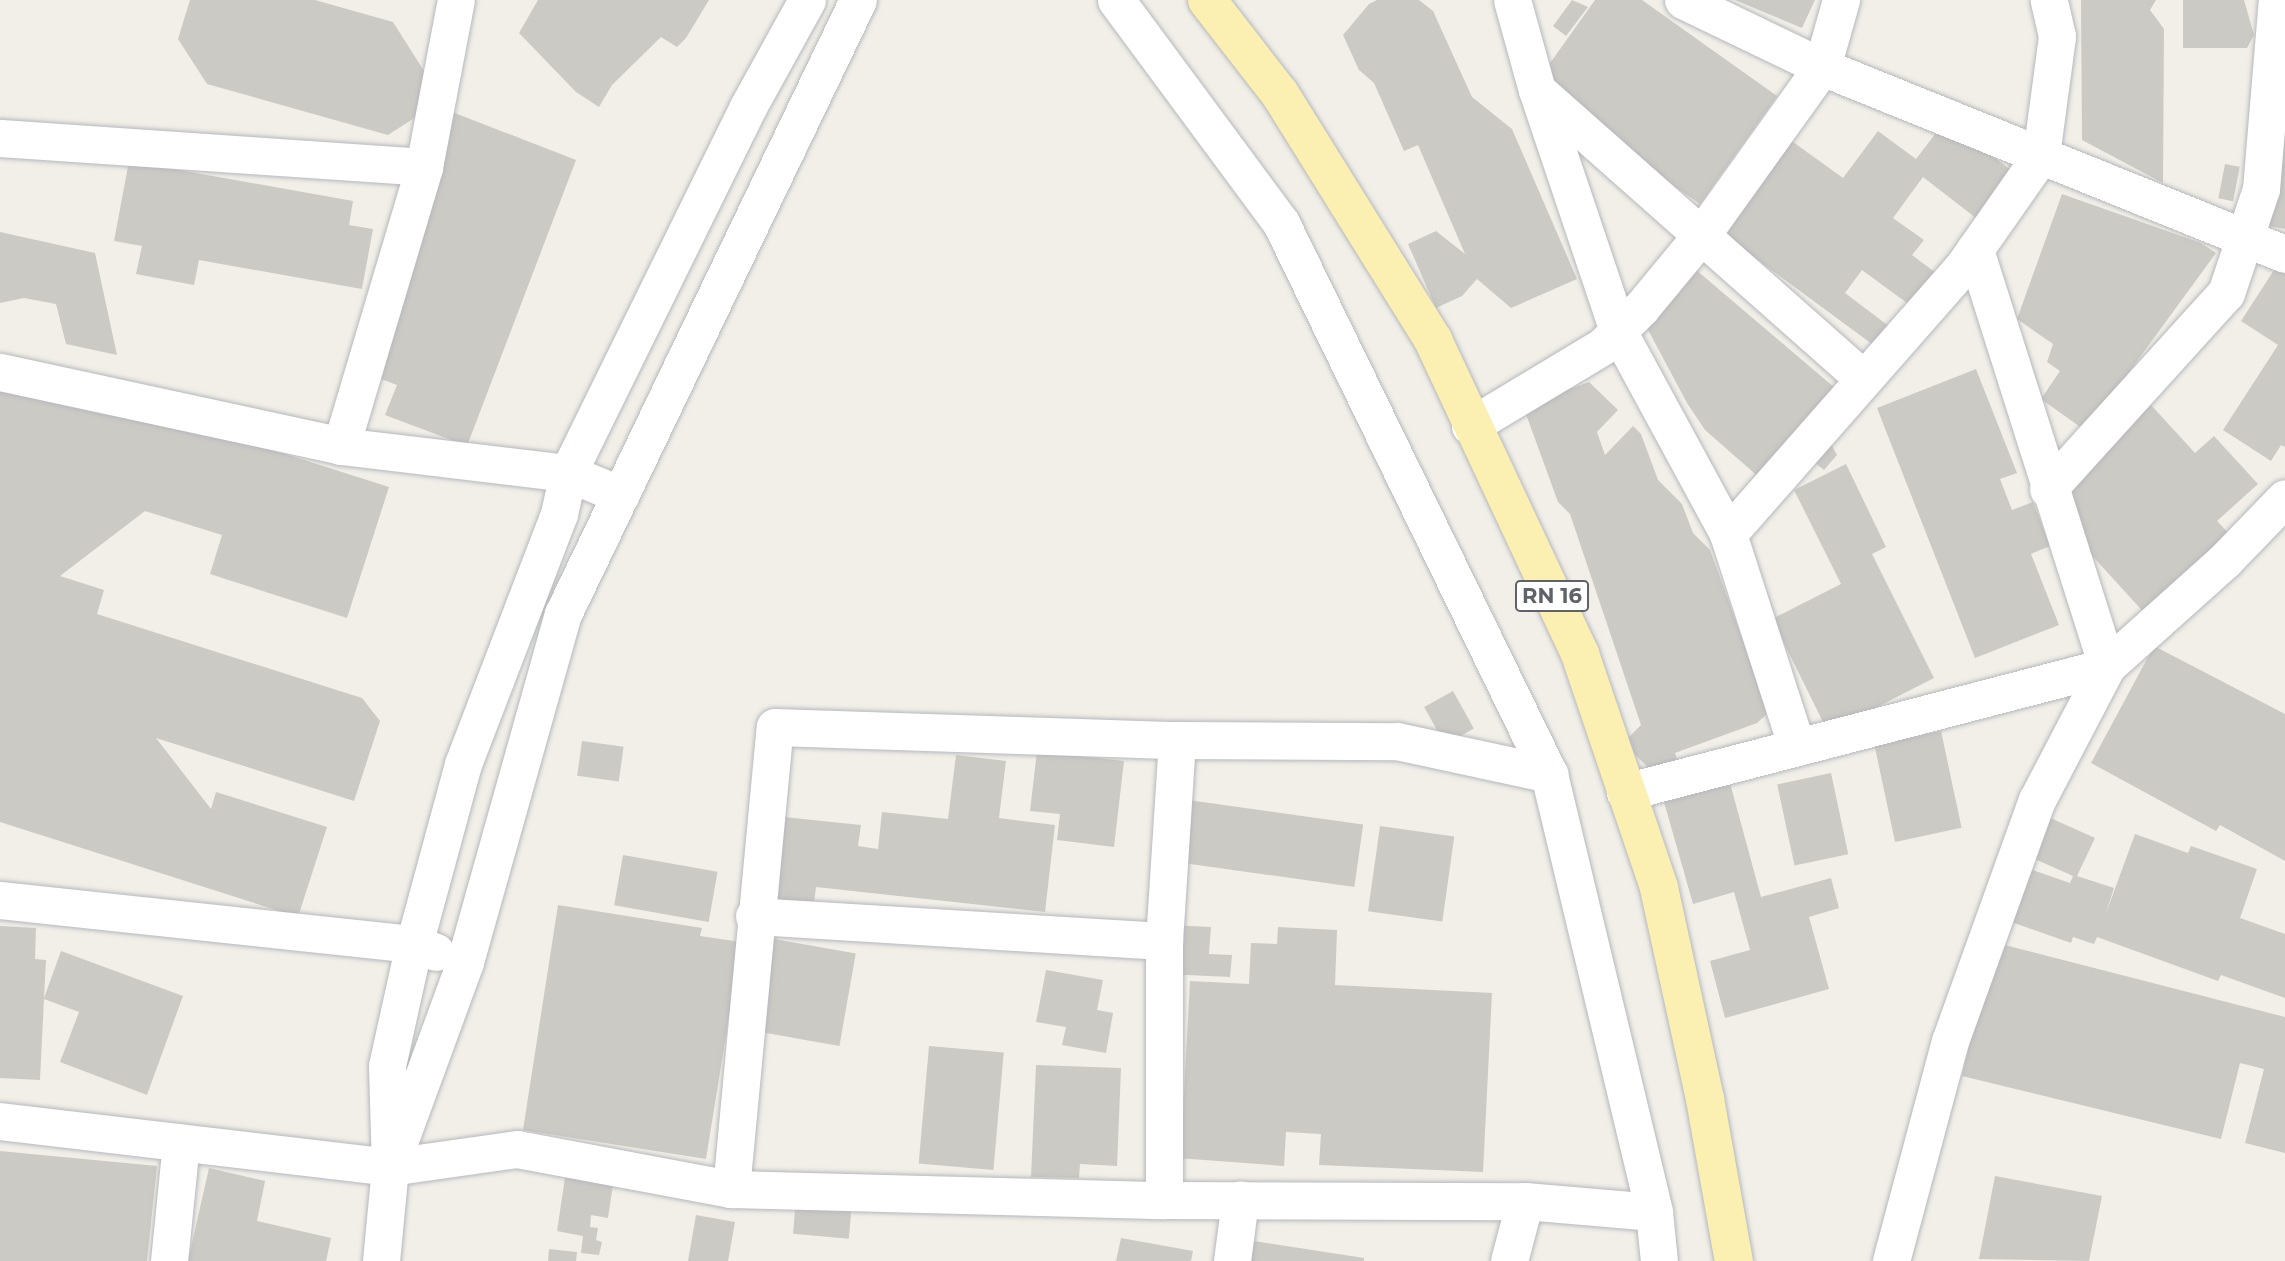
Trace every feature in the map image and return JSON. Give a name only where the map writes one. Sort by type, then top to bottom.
[{"type":"main road","name":"RN 16","points":[[1207,0],[1280,94],[1426,329],[1580,654],[1659,888],[1705,1099],[1734,1261]]},
{"type":"street","points":[[341,446],[424,167],[456,0]]},
{"type":"street","points":[[381,1261],[390,1167],[387,1066],[414,944],[463,764],[559,514],[568,473],[748,107],[807,0]]},
{"type":"street","points":[[390,1167],[465,962],[563,614],[858,0]]},
{"type":"street","points":[[1116,0],[1281,223],[1549,775],[1654,1212],[1658,1261]]},
{"type":"street","points":[[1512,0],[1537,90],[1619,331],[1728,534],[1796,744]]},
{"type":"street","points":[[1683,0],[1822,67],[2285,254]]},
{"type":"street","points":[[1470,426],[1603,346],[1619,331],[1703,233],[1822,67],[1841,0]]},
{"type":"street","points":[[1728,534],[1975,249],[2041,155],[2057,36],[2049,0]]},
{"type":"street","points":[[2048,489],[2226,293],[2261,189],[2277,0]]},
{"type":"street","points":[[1537,90],[1703,233],[1863,378]]},
{"type":"street","points":[[0,138],[424,167]]},
{"type":"street","points":[[1975,249],[2048,489],[2107,666]]},
{"type":"street","points":[[0,373],[341,446],[568,473],[621,495]]},
{"type":"street","points":[[1891,1261],[1950,1041],[2037,800],[2107,666],[2225,561],[2285,498]]},
{"type":"street","points":[[1625,792],[1796,744],[2107,666]]},
{"type":"street","points":[[731,1189],[754,916],[775,727],[1177,740],[1397,741],[1549,775]]},
{"type":"street","points":[[1164,1200],[1164,941],[1177,740]]},
{"type":"street","points":[[0,900],[414,944],[465,962]]},
{"type":"street","points":[[754,916],[1164,941]]},
{"type":"street","points":[[0,1121],[390,1167],[517,1149],[731,1189],[1164,1200],[1525,1201],[1654,1212]]},
{"type":"street","points":[[169,1261],[181,1143]]},
{"type":"street","points":[[1231,1261],[1240,1200]]},
{"type":"street","points":[[1509,1261],[1525,1201]]},
{"type":"building","points":[[190,0],[315,0],[393,22],[431,82],[422,113],[388,135],[207,84],[178,39]]},
{"type":"building","points":[[538,0],[709,0],[686,38],[677,47],[661,37],[612,85],[599,107],[576,92],[519,33]]},
{"type":"building","points":[[1377,0],[1419,0],[1433,11],[1472,97],[1512,129],[1577,279],[1511,308],[1477,279],[1462,296],[1436,308],[1408,244],[1436,231],[1465,254],[1418,145],[1404,151],[1374,83],[1359,70],[1343,35],[1369,4]]},
{"type":"building","points":[[1572,0],[1588,7],[1566,36],[1553,26]]},
{"type":"building","points":[[1595,0],[1642,0],[1777,96],[1700,204],[1533,87]]},
{"type":"building","points":[[1735,0],[1815,0],[1802,28]]},
{"type":"building","points":[[2081,0],[2156,0],[2150,10],[2164,29],[2163,183],[2082,140]]},
{"type":"building","points":[[2183,0],[2244,0],[2254,35],[2247,48],[2183,48]]},
{"type":"building","points":[[442,108],[576,160],[467,446],[385,415],[397,385],[346,366]]},
{"type":"building","points":[[1946,120],[2030,185],[1994,232],[1923,177],[1893,218],[1924,240],[1912,255],[1936,273],[1911,306],[1862,270],[1845,293],[1890,327],[1876,347],[1713,227],[1782,134],[1843,178],[1878,131],[1916,159]]},
{"type":"building","points":[[2285,127],[2285,229],[2264,225]]},
{"type":"building","points":[[129,161],[353,201],[349,225],[373,229],[362,289],[199,260],[194,285],[136,274],[142,246],[114,241]]},
{"type":"building","points":[[2225,164],[2240,167],[2233,201],[2218,198]]},
{"type":"building","points":[[2062,194],[2201,243],[2216,253],[2086,431],[2041,399],[2060,371],[2047,362],[2053,344],[2017,319]]},
{"type":"building","points":[[0,232],[95,253],[117,355],[66,344],[56,304],[24,298],[0,303]]},
{"type":"building","points":[[2276,267],[2285,273],[2285,447],[2281,445],[2271,461],[2223,430],[2278,345],[2241,321]]},
{"type":"building","points":[[1695,269],[1835,388],[1824,430],[1837,455],[1824,470],[1808,457],[1761,479],[1705,430],[1687,403],[1646,326]]},
{"type":"building","points":[[0,363],[389,487],[347,618],[210,574],[222,535],[145,511],[60,576],[104,590],[97,614],[362,698],[380,721],[354,801],[156,738],[211,809],[216,792],[327,827],[298,917],[0,822]]},
{"type":"building","points":[[1976,369],[2017,473],[2000,479],[2012,510],[2033,502],[2050,546],[2031,554],[2059,625],[1975,658],[1877,408]]},
{"type":"building","points":[[1589,382],[1618,410],[1597,432],[1605,455],[1633,426],[1641,434],[1658,480],[1682,504],[1693,533],[1710,550],[1769,712],[1757,723],[1675,753],[1681,771],[1660,779],[1623,743],[1641,725],[1570,514],[1558,502],[1523,406]]},
{"type":"building","points":[[2151,405],[2195,453],[2214,436],[2258,484],[2217,521],[2235,540],[2149,618],[2044,503]]},
{"type":"building","points":[[1846,464],[1886,547],[1872,554],[1934,678],[1828,732],[1772,619],[1841,584],[1794,490]]},
{"type":"building","points":[[2154,646],[2285,714],[2285,861],[2220,825],[2216,831],[2091,763]]},
{"type":"building","points":[[1453,691],[1474,729],[1445,745],[1424,707]]},
{"type":"building","points":[[1941,731],[1962,828],[1895,842],[1874,745]]},
{"type":"building","points":[[582,741],[624,747],[619,782],[577,776]]},
{"type":"building","points":[[1037,751],[1124,761],[1114,847],[1057,840],[1060,814],[1030,811]]},
{"type":"building","points":[[956,755],[1006,761],[999,818],[1055,825],[1045,912],[816,887],[814,903],[765,898],[774,816],[861,825],[858,846],[878,849],[882,812],[948,819]]},
{"type":"building","points":[[1831,773],[1848,854],[1794,866],[1777,784]]},
{"type":"building","points":[[1730,783],[1761,897],[1831,878],[1839,908],[1809,917],[1829,989],[1725,1018],[1710,961],[1750,950],[1734,892],[1693,904],[1664,802]]},
{"type":"building","points":[[1174,798],[1363,825],[1354,887],[1165,860]]},
{"type":"building","points":[[2046,816],[2095,838],[2077,876],[2114,888],[2105,916],[2135,834],[2188,853],[2191,846],[2257,869],[2240,918],[2285,934],[2285,998],[2221,975],[2218,981],[2097,937],[2094,944],[2073,937],[2071,943],[1997,917],[2015,864],[2070,883],[2073,876],[2028,856]]},
{"type":"building","points":[[1380,826],[1454,836],[1442,922],[1368,911]]},
{"type":"building","points":[[623,855],[718,872],[709,922],[614,905]]},
{"type":"building","points":[[558,905],[702,928],[700,936],[741,942],[706,1159],[523,1130]]},
{"type":"building","points":[[1169,925],[1211,927],[1209,954],[1232,955],[1230,977],[1166,974]]},
{"type":"building","points":[[0,926],[36,928],[35,959],[46,960],[44,998],[61,951],[183,996],[147,1095],[60,1062],[79,1012],[44,999],[40,1080],[0,1078]]},
{"type":"building","points":[[1278,927],[1337,930],[1335,985],[1492,993],[1483,1172],[1319,1165],[1321,1134],[1286,1132],[1284,1166],[1164,1157],[1182,1132],[1190,981],[1249,984],[1251,943],[1277,944]]},
{"type":"building","points":[[774,939],[856,953],[839,1046],[758,1032]]},
{"type":"building","points":[[1993,942],[2285,1017],[2285,1153],[2245,1143],[2264,1069],[2240,1063],[2221,1139],[1962,1076]]},
{"type":"building","points":[[1046,970],[1103,980],[1097,1010],[1113,1013],[1106,1053],[1062,1045],[1066,1027],[1036,1022]]},
{"type":"building","points":[[929,1046],[1004,1053],[993,1170],[919,1164]]},
{"type":"building","points":[[1036,1065],[1121,1068],[1117,1166],[1080,1164],[1079,1178],[1031,1177]]},
{"type":"building","points":[[0,1151],[157,1166],[147,1261],[0,1261]]},
{"type":"building","points":[[209,1168],[265,1181],[257,1221],[331,1238],[326,1261],[188,1261]]},
{"type":"building","points":[[566,1171],[614,1178],[608,1218],[591,1215],[590,1227],[598,1228],[596,1240],[602,1242],[599,1255],[581,1253],[583,1236],[557,1231]]},
{"type":"building","points":[[1995,1176],[2102,1196],[2089,1261],[1979,1259]]},
{"type":"building","points":[[796,1200],[852,1205],[849,1239],[793,1234]]},
{"type":"building","points":[[696,1215],[735,1222],[728,1261],[688,1261]]},
{"type":"building","points":[[1121,1238],[1193,1251],[1191,1261],[1116,1261]]},
{"type":"building","points":[[1247,1240],[1364,1258],[1364,1261],[1244,1261]]},
{"type":"building","points":[[549,1249],[577,1252],[576,1261],[548,1261]]}]
